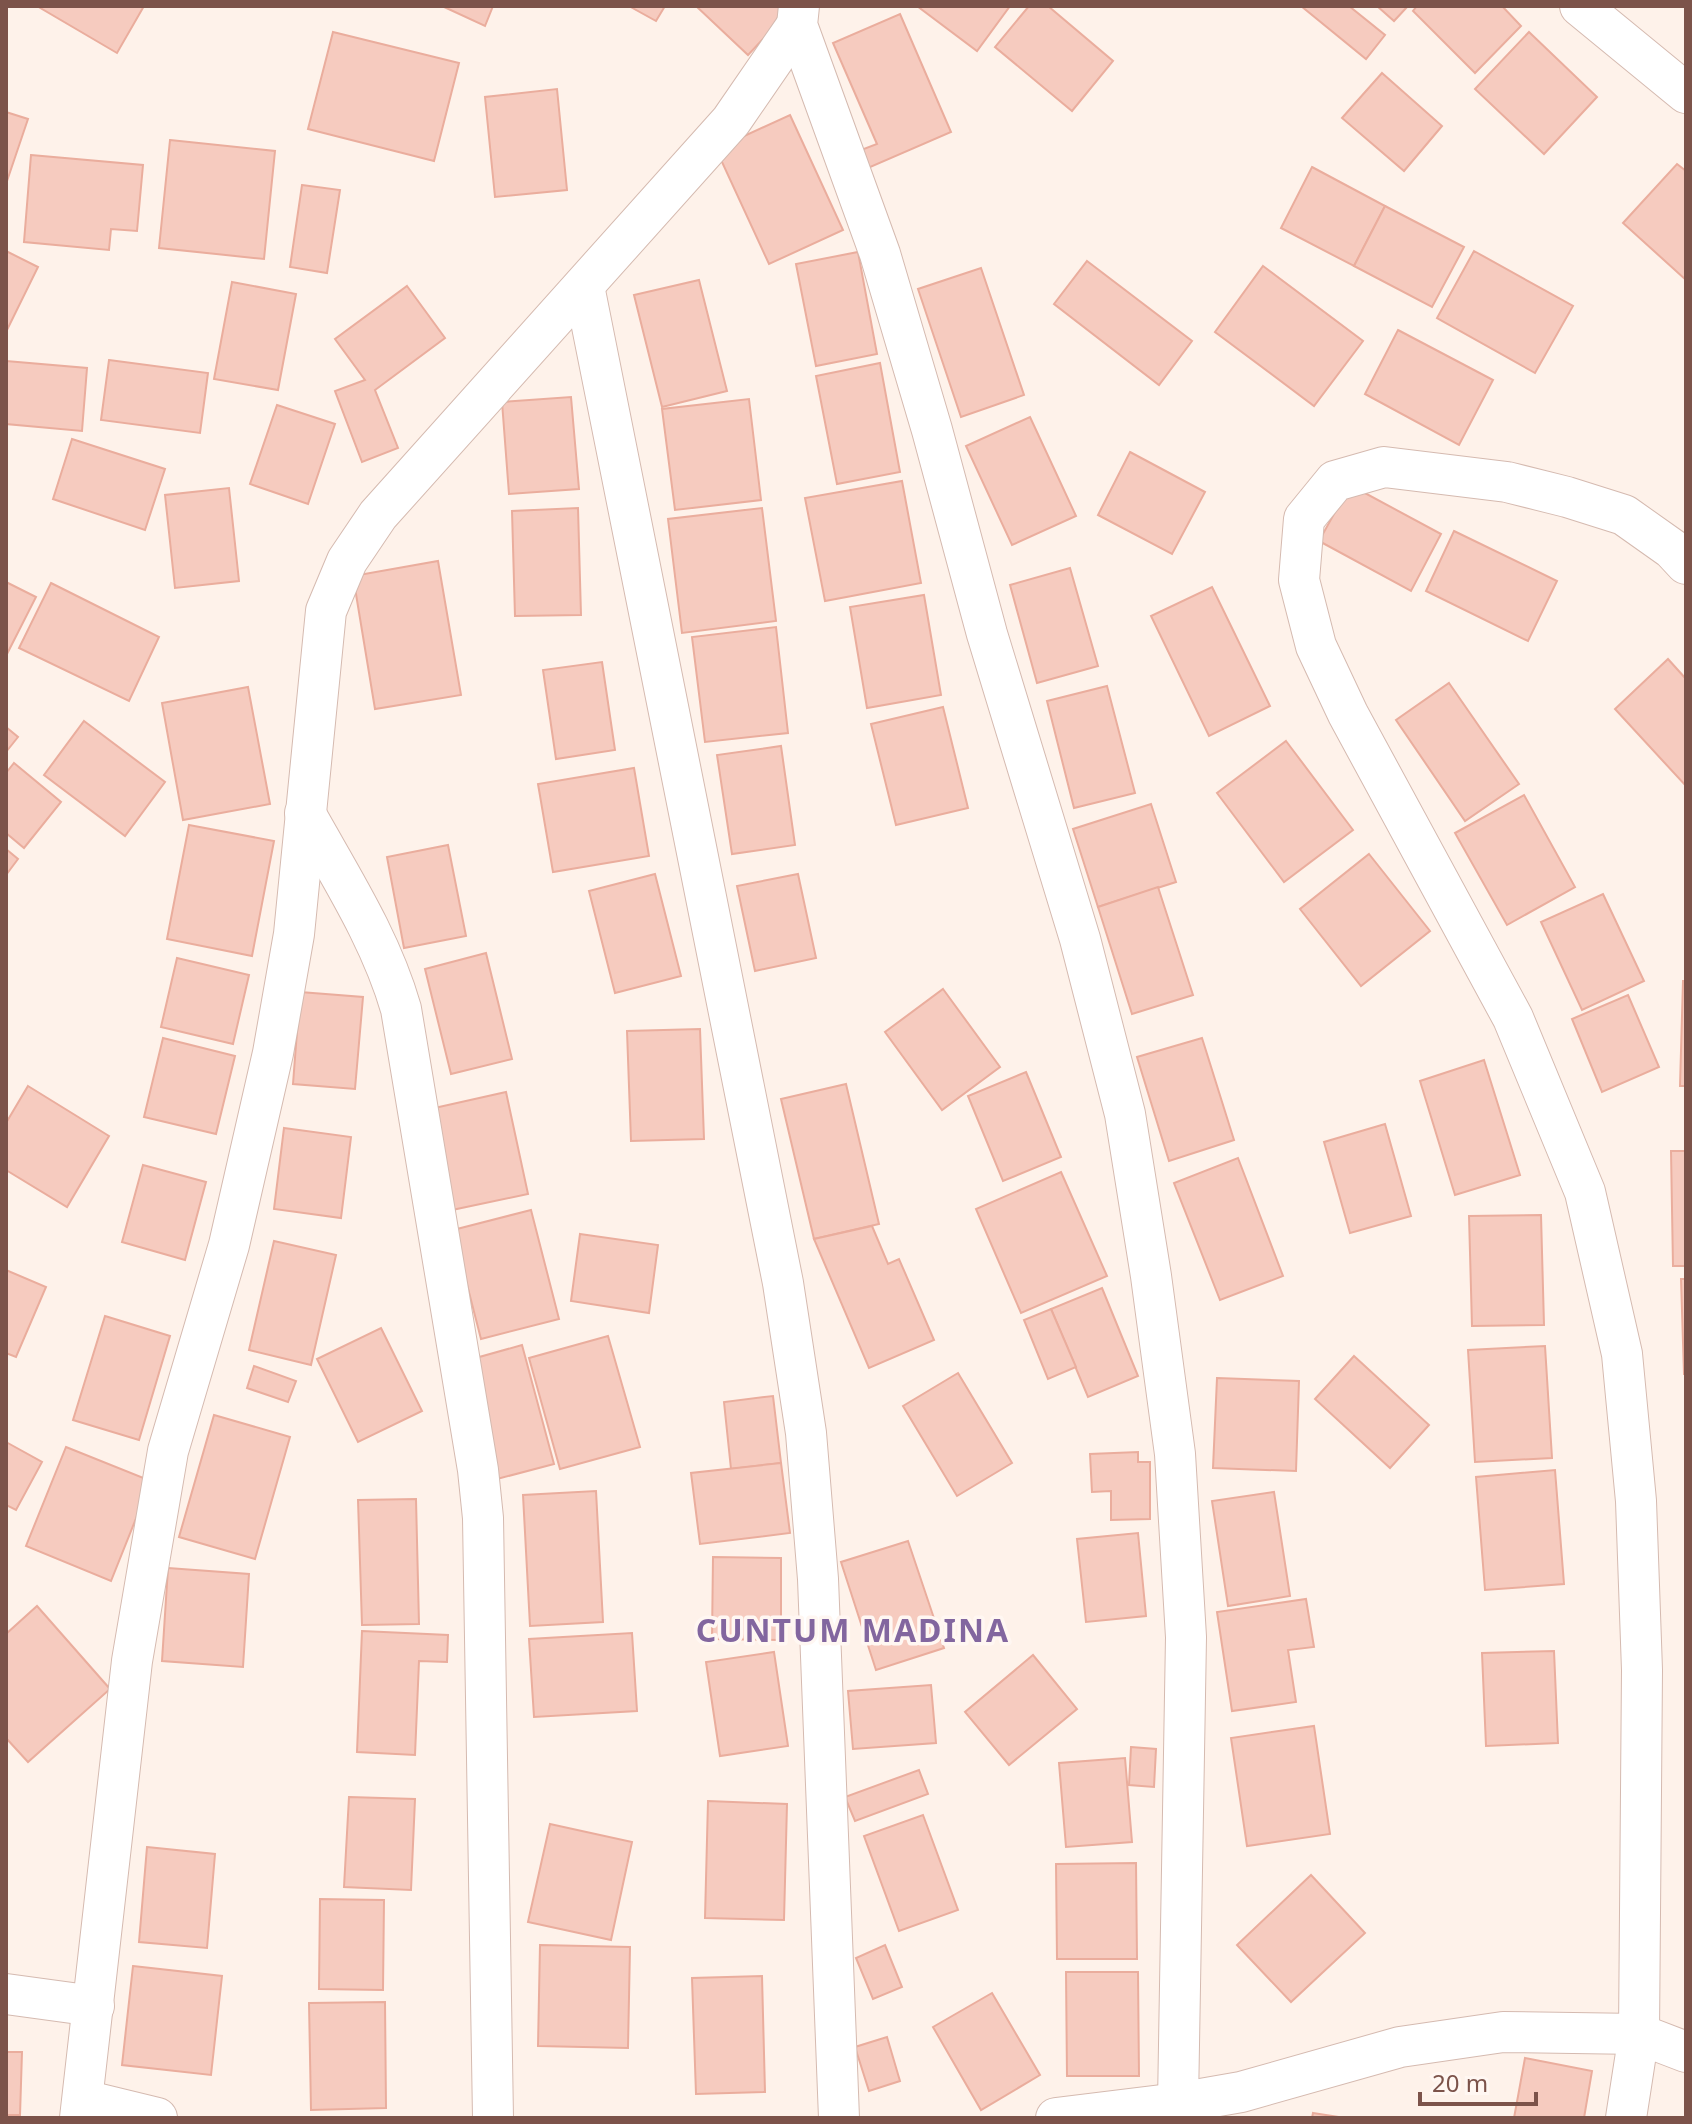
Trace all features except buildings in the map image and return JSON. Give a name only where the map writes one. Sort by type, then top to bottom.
[{"type":"street","points":[[1580,6],[1686,93]]},
{"type":"street","points":[[157,2118],[82,2109],[132,1661],[168,1451],[229,1245],[273,1053],[294,934],[326,611],[347,561],[378,515],[731,121],[798,16]]},
{"type":"street","points":[[798,16],[880,254],[987,634],[1080,939],[1125,1114],[1175,1454],[1186,1637],[1178,2103]]},
{"type":"street","points":[[584,286],[783,1283],[806,1433],[818,1595],[839,2118]]},
{"type":"street","points":[[1626,2118],[1639,2034],[1642,1670],[1636,1501],[1622,1354],[1585,1192],[1513,1018],[1348,714],[1316,646],[1299,580],[1304,519],[1335,481],[1384,467],[1507,482],[1581,501],[1624,515],[1672,549],[1686,564]]},
{"type":"street","points":[[305,813],[370,931],[392,977],[401,1009],[478,1470],[483,1518],[493,2118]]},
{"type":"street","points":[[6,1994],[94,2006]]},
{"type":"street","points":[[1056,2118],[1178,2103],[1241,2105],[1400,2047],[1503,2032],[1639,2034],[1686,2052]]},
{"type":"district","name":"CUNTUM MADINA","points":[[853,1631]]}]
